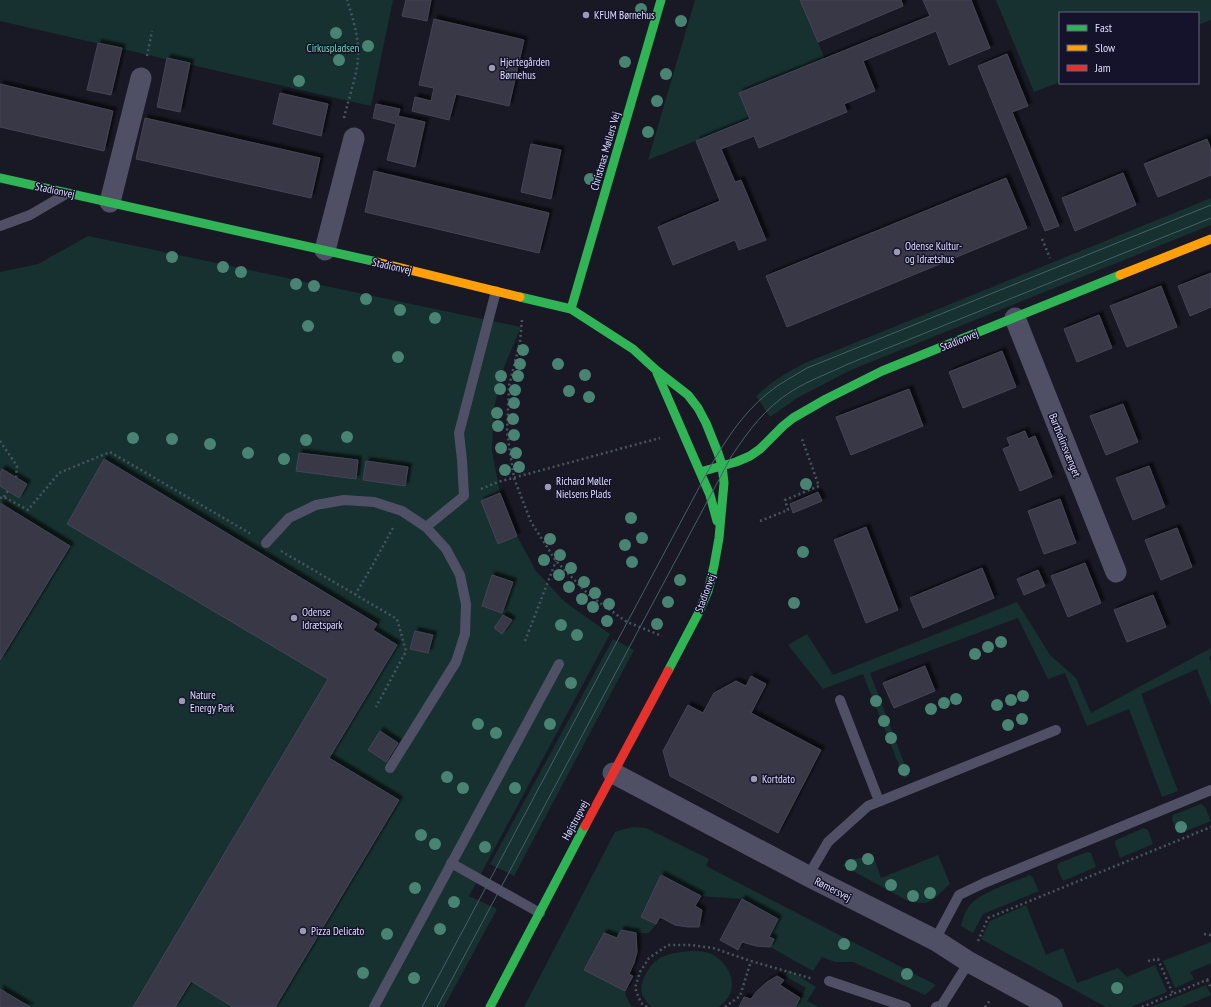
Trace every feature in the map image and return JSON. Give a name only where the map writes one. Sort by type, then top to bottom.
[{"type":"street","name":"Christmas Møllers Vej","points":[[571,309],[661,0]]},
{"type":"street","points":[[110,202],[141,78]]},
{"type":"street","points":[[325,250],[354,138]]},
{"type":"street","name":"Stadionvej","points":[[0,178],[325,250],[571,309],[634,349],[656,370],[688,395],[698,408],[706,423],[722,465],[724,483],[719,538],[714,566],[708,591],[698,614],[681,645]]},
{"type":"street","name":"Stadionvej","points":[[700,472],[755,454],[792,419],[843,390],[882,371],[1211,239]]},
{"type":"street","name":"Bartholinsvænget","points":[[1015,318],[1116,572]]},
{"type":"street","name":"Stadionvej","points":[[656,370],[714,508],[719,538]]},
{"type":"street","name":"Højstrupvej","points":[[490,1007],[681,645]]},
{"type":"street","name":"Rømersvej","points":[[613,773],[808,876],[935,940],[969,962],[1052,1007]]},
{"type":"lane","points":[[0,226],[30,215],[68,193]]},
{"type":"lane","points":[[426,527],[464,496],[459,433],[496,291]]},
{"type":"lane","points":[[266,543],[289,518],[316,505],[344,500],[374,502],[402,511],[426,527],[446,549],[460,575],[466,604],[465,634],[456,662],[390,768]]},
{"type":"lane","points":[[374,1007],[559,664]]},
{"type":"lane","points":[[840,700],[879,801]]},
{"type":"lane","points":[[808,876],[828,842],[868,806],[1056,730]]},
{"type":"lane","points":[[935,940],[960,895],[984,883],[1211,790]]},
{"type":"lane","points":[[451,863],[540,913]]},
{"type":"lane","points":[[936,1007],[942,1005],[969,962]]},
{"type":"lane","points":[[829,981],[906,1007]]},
{"type":"path","points":[[347,0],[354,21],[358,41],[357,66],[340,134],[354,138]]},
{"type":"path","points":[[1042,239],[1050,258]]},
{"type":"path","points":[[525,298],[520,342],[509,386],[507,432],[514,478],[531,522],[556,561],[588,595],[627,622],[681,645]]},
{"type":"path","points":[[464,496],[498,482],[683,432]]},
{"type":"path","points":[[760,522],[788,510],[785,500],[819,486],[800,435]]},
{"type":"path","points":[[0,441],[17,466],[16,477]]},
{"type":"path","points":[[4,497],[28,510],[59,473],[110,452],[397,620],[406,651],[376,707]]},
{"type":"path","points":[[0,498],[4,497],[8,491]]},
{"type":"path","points":[[355,595],[392,531]]},
{"type":"path","points":[[526,641],[556,561]]},
{"type":"path","points":[[969,962],[988,918],[1211,827]]},
{"type":"path","points":[[1204,934],[1211,935]]},
{"type":"path","points":[[647,1007],[641,1002],[635,988],[640,972],[649,958],[668,945],[691,945],[713,948],[751,961],[815,979],[829,981]]},
{"type":"path","points":[[1148,961],[1158,959],[1172,994]]},
{"type":"path","points":[[725,1007],[740,996],[751,961]]},
{"type":"path","points":[[1142,1007],[1211,978]]},
{"type":"path","points":[[1207,980],[1211,988]]},
{"type":"green space","name":"Cirkuspladsen","points":[[0,0],[393,0],[371,106],[0,21]]},
{"type":"green space","points":[[695,0],[800,0],[825,59],[739,93],[750,119],[648,160]]},
{"type":"green space","points":[[996,0],[1211,0],[1211,20],[1199,25],[1199,12],[1059,12],[1059,82],[1034,92]]},
{"type":"green space","points":[[1211,198],[1211,225],[851,370],[797,398],[770,417],[756,396],[767,386],[805,363]]},
{"type":"green space","name":"Odense Idrætspark","points":[[88,236],[521,327],[504,367],[494,408],[492,451],[500,493],[517,536],[536,571],[565,602],[610,634],[469,896],[497,909],[444,1007],[0,1007],[0,272],[38,264]]},
{"type":"green space","points":[[1017,602],[1050,655],[1076,678],[1091,713],[1211,648],[1211,656],[1209,657],[1211,662],[1211,706],[1197,669],[1141,694],[1178,791],[1162,797],[1129,709],[1087,726],[1065,673],[1048,679],[1018,618],[870,673],[909,776],[904,778],[863,674],[823,689],[788,645],[807,634],[833,675]]},
{"type":"green space","points":[[613,639],[634,650],[514,876],[490,864]]},
{"type":"green space","points":[[1201,804],[1205,807],[1211,821],[1178,834],[1172,819],[1173,815]]},
{"type":"green space","points":[[632,827],[646,828],[709,859],[706,866],[936,985],[925,995],[853,962],[835,962],[822,957],[813,971],[770,947],[774,939],[769,937],[778,919],[742,899],[701,896],[661,876],[641,916],[656,924],[649,933],[636,933],[622,930],[617,938],[604,933],[585,970],[625,991],[631,1006],[635,1007],[524,1007],[615,832]]},
{"type":"green space","points":[[1144,828],[1148,830],[1153,844],[1120,858],[1115,843],[1116,840]]},
{"type":"green space","points":[[1087,852],[1091,853],[1096,867],[1063,881],[1057,867],[1059,863]]},
{"type":"green space","points":[[873,855],[881,878],[938,855],[950,884],[931,901],[922,903],[915,902],[906,900],[842,865],[852,860]]},
{"type":"green space","points":[[1030,875],[1039,891],[983,914],[973,933],[961,926],[967,909],[976,900],[990,891]]},
{"type":"green space","points":[[1026,905],[1046,955],[1063,948],[1077,983],[1118,968],[1127,977],[1155,965],[1167,992],[1131,1007],[1106,1007],[981,939],[990,921]]},
{"type":"green space","points":[[1211,942],[1211,963],[1190,972],[1194,979],[1175,988],[1163,961]]},
{"type":"green space","points":[[690,951],[711,954],[726,966],[732,984],[726,1000],[719,1007],[652,1007],[642,994],[642,984],[646,973],[653,963],[662,957]]},
{"type":"green space","points":[[789,970],[816,987],[807,1001],[819,1007],[795,1007],[806,988],[785,976]]},
{"type":"green space","points":[[1206,985],[1211,995],[1182,1007],[1151,1007]]},
{"type":"building","points":[[406,0],[431,0],[427,21],[402,16]]},
{"type":"building","points":[[800,0],[901,0],[903,6],[818,42]]},
{"type":"building","points":[[923,0],[971,0],[990,48],[949,65],[936,31],[863,61],[875,91],[844,104],[847,112],[759,148],[754,136],[721,149],[735,182],[741,180],[766,240],[739,250],[735,240],[673,265],[658,227],[720,201],[696,141],[750,119],[739,93],[930,16]]},
{"type":"building","points":[[434,19],[524,40],[509,106],[456,94],[449,120],[412,111],[415,97],[431,101],[434,88],[419,85]]},
{"type":"building","points":[[98,43],[122,48],[111,95],[87,90]]},
{"type":"building","points":[[1007,54],[1028,106],[1012,112],[1059,226],[1045,231],[978,66]]},
{"type":"building","points":[[167,58],[190,63],[180,112],[157,107]]},
{"type":"building","points":[[0,84],[113,111],[104,151],[0,127]]},
{"type":"building","points":[[280,93],[328,104],[321,136],[273,124]]},
{"type":"building","points":[[376,104],[400,109],[398,116],[425,122],[415,167],[387,160],[396,124],[373,118]]},
{"type":"building","points":[[145,118],[320,158],[311,198],[136,159]]},
{"type":"building","points":[[1207,139],[1211,150],[1211,175],[1158,197],[1144,164]]},
{"type":"building","points":[[531,144],[561,150],[551,199],[521,192]]},
{"type":"building","points":[[374,171],[549,213],[539,253],[365,212]]},
{"type":"building","points":[[1123,173],[1136,205],[1075,231],[1062,198]]},
{"type":"building","name":"Odense Kultur- og Idrætshus","points":[[1006,178],[1027,228],[787,327],[766,276]]},
{"type":"building","points":[[1211,273],[1211,307],[1190,316],[1178,286]]},
{"type":"building","points":[[1161,286],[1177,327],[1127,347],[1110,306]]},
{"type":"building","points":[[1099,315],[1112,348],[1077,362],[1064,329]]},
{"type":"building","points":[[1002,351],[1016,387],[963,408],[949,372]]},
{"type":"building","points":[[909,389],[923,426],[851,455],[836,417]]},
{"type":"building","points":[[1123,404],[1138,442],[1106,455],[1090,416]]},
{"type":"building","points":[[1025,431],[1028,439],[1035,436],[1052,477],[1020,491],[1003,449],[1010,446],[1007,438]]},
{"type":"building","points":[[299,453],[358,460],[356,479],[296,471]]},
{"type":"building","points":[[104,459],[377,624],[373,630],[397,645],[329,758],[399,800],[275,1007],[233,1007],[191,981],[175,1007],[133,1007],[328,679],[67,524]]},
{"type":"building","points":[[366,461],[408,467],[405,486],[363,480]]},
{"type":"building","points":[[1149,466],[1165,507],[1133,520],[1116,478]]},
{"type":"building","points":[[2,469],[27,484],[19,498],[0,486],[0,473]]},
{"type":"building","points":[[818,492],[822,501],[793,513],[790,504]]},
{"type":"building","points":[[500,493],[517,536],[498,544],[481,501]]},
{"type":"building","points":[[1060,499],[1076,543],[1044,554],[1028,511]]},
{"type":"building","points":[[0,503],[70,546],[0,660]]},
{"type":"building","points":[[866,527],[898,610],[866,623],[834,540]]},
{"type":"building","points":[[1177,528],[1192,567],[1161,580],[1145,540]]},
{"type":"building","points":[[1085,563],[1101,603],[1068,617],[1051,576]]},
{"type":"building","points":[[982,568],[994,598],[923,628],[910,598]]},
{"type":"building","points":[[1038,570],[1045,586],[1024,595],[1017,579]]},
{"type":"building","points":[[492,575],[513,582],[502,613],[482,606]]},
{"type":"building","points":[[1153,595],[1166,627],[1127,642],[1114,610]]},
{"type":"building","points":[[503,615],[512,620],[502,634],[494,628]]},
{"type":"building","points":[[415,631],[433,635],[428,653],[410,649]]},
{"type":"building","points":[[925,666],[935,691],[894,708],[883,683]]},
{"type":"building","points":[[751,676],[766,684],[751,713],[821,750],[778,833],[670,776],[663,751],[688,705],[703,713],[714,693],[736,681],[746,686]]},
{"type":"building","points":[[380,731],[398,743],[386,762],[368,750]]},
{"type":"building","points":[[661,875],[701,896],[695,906],[702,910],[699,927],[675,925],[660,917],[656,924],[641,917]]},
{"type":"building","points":[[742,899],[778,919],[769,937],[774,939],[770,947],[756,946],[742,942],[738,950],[720,940]]},
{"type":"building","points":[[621,930],[636,933],[637,952],[629,974],[633,976],[625,991],[584,970],[604,933],[617,938]]},
{"type":"building","points":[[777,976],[784,980],[780,985],[800,998],[795,1007],[739,1007],[744,997],[751,999],[767,982]]},
{"type":"building","points":[[0,989],[30,1007],[0,1007]]},
{"type":"tram line","points":[[422,1007],[709,469],[721,448],[750,410],[773,389],[807,368],[1211,205]]},
{"type":"tram line","points":[[437,1007],[731,457],[758,420],[783,397],[812,380],[848,364],[1211,218]]},
{"type":"traffic: fast","points":[[571,309],[661,0]]},
{"type":"traffic: fast","points":[[0,178],[377,262]]},
{"type":"traffic: fast","points":[[700,472],[736,462],[750,456],[760,449],[793,418],[826,399],[882,371],[1120,275]]},
{"type":"traffic: fast","points":[[520,297],[571,309],[633,349],[656,370],[688,395],[698,408],[706,423],[718,453],[722,465],[724,483],[719,538],[714,566],[708,591],[698,614],[668,671]]},
{"type":"traffic: fast","points":[[657,373],[710,495],[717,521]]},
{"type":"traffic: fast","points":[[490,1007],[585,826]]},
{"type":"traffic: slow","points":[[1120,275],[1211,239]]},
{"type":"traffic: slow","points":[[377,262],[520,297]]},
{"type":"traffic: jam","points":[[585,826],[668,671]]},
{"type":"place","name":"KFUM Børnehus","points":[[586,15]]},
{"type":"place","name":"Hjertegården Børnehus","points":[[492,68]]},
{"type":"place","name":"Odense Kultur- og Idrætshus","points":[[897,252]]},
{"type":"place","name":"Richard Møller Nielsens Plads","points":[[548,487]]},
{"type":"place","name":"Odense Idrætspark","points":[[294,618]]},
{"type":"place","name":"Nature Energy Park","points":[[182,701]]},
{"type":"place","name":"Kortdato","points":[[754,779]]},
{"type":"place","name":"Pizza Delicato","points":[[303,931]]}]
